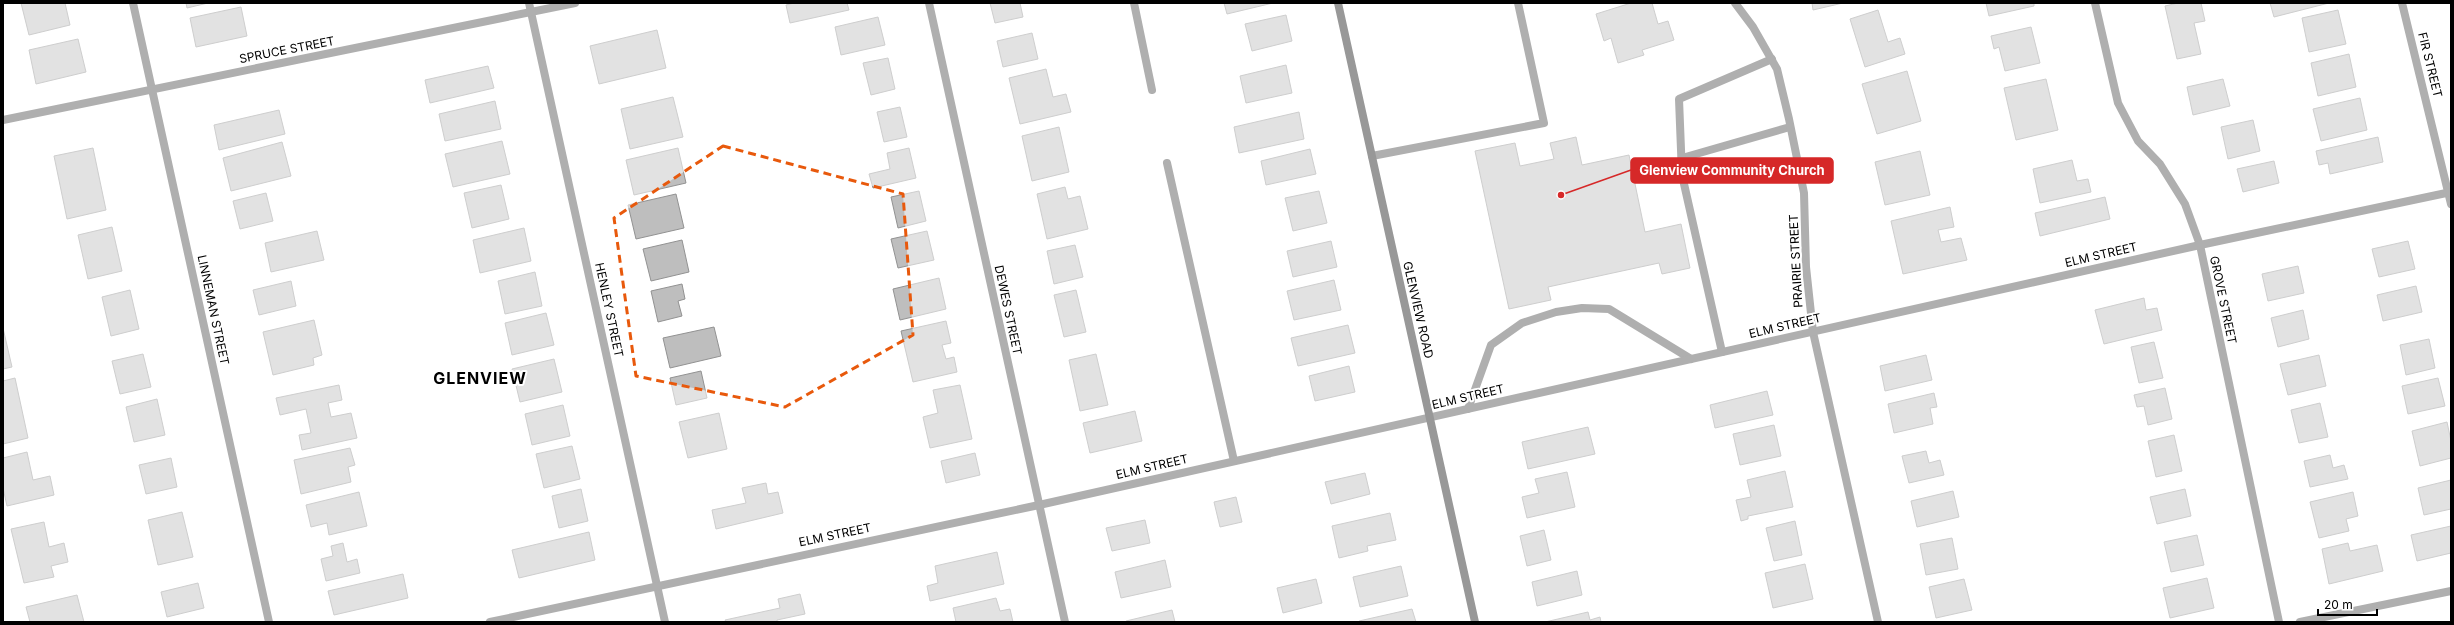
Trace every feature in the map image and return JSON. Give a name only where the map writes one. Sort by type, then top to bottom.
[{"type":"main road","name":"GLENVIEW ROAD","points":[[1338,3],[1475,622]]},
{"type":"street","name":"LINNEMAN STREET","points":[[133,3],[269,622]]},
{"type":"street","name":"HENLEY STREET","points":[[529,3],[665,622]]},
{"type":"street","name":"SPRUCE STREET","points":[[3,120],[575,3]]},
{"type":"street","name":"DEWES STREET","points":[[929,3],[1065,622]]},
{"type":"street","points":[[1134,3],[1152,90]]},
{"type":"street","points":[[1372,156],[1544,123],[1518,3]]},
{"type":"street","name":"PRAIRIE STREET","points":[[1735,3],[1777,69],[1804,193],[1806,267],[1813,332],[1878,622]]},
{"type":"street","name":"GROVE STREET","points":[[2095,3],[2118,103],[2138,141],[2160,164],[2185,204],[2200,246],[2279,622]]},
{"type":"street","name":"FIR STREET","points":[[2402,3],[2450,192],[2451,204]]},
{"type":"street","points":[[1722,352],[1682,175],[1679,99],[1772,59]]},
{"type":"street","points":[[1682,158],[1790,127]]},
{"type":"street","points":[[1166,163],[1234,461]]},
{"type":"street","name":"ELM STREET","points":[[490,622],[657,585],[1039,505],[1722,352],[2450,192]]},
{"type":"street","points":[[1468,409],[1491,345],[1522,323],[1556,312],[1582,308],[1609,310],[1691,359]]},
{"type":"street","points":[[2300,622],[2451,591]]},
{"type":"highlighted area","points":[[723,146],[903,194],[913,335],[785,407],[636,376],[614,218]]},
{"type":"building","points":[[21,3],[65,3],[70,25],[29,35]]},
{"type":"building","points":[[186,3],[208,3],[187,8]]},
{"type":"building","points":[[794,3],[847,3],[849,10],[790,23],[786,5]]},
{"type":"building","points":[[990,3],[1020,3],[1023,17],[995,23]]},
{"type":"building","points":[[1224,3],[1273,3],[1227,14]]},
{"type":"building","points":[[1631,3],[1652,3],[1658,24],[1668,21],[1674,40],[1642,50],[1644,55],[1618,63],[1611,38],[1604,41],[1596,14]]},
{"type":"building","points":[[1812,3],[1843,3],[1813,10]]},
{"type":"building","points":[[1986,3],[2034,3],[2034,6],[1989,16]]},
{"type":"building","points":[[2178,3],[2201,3],[2205,21],[2194,23],[2201,54],[2177,59],[2165,6]]},
{"type":"building","points":[[2270,3],[2329,3],[2274,17]]},
{"type":"building","points":[[241,7],[247,36],[196,47],[190,18]]},
{"type":"building","points":[[1878,10],[1888,42],[1900,38],[1905,54],[1865,67],[1850,19]]},
{"type":"building","points":[[2338,10],[2346,44],[2309,52],[2302,18]]},
{"type":"building","points":[[1286,15],[1292,41],[1252,51],[1245,24]]},
{"type":"building","points":[[878,17],[885,45],[841,55],[835,27]]},
{"type":"building","points":[[2031,27],[2040,63],[2005,71],[1999,47],[1994,49],[1991,36]]},
{"type":"building","points":[[657,30],[666,68],[599,84],[590,46]]},
{"type":"building","points":[[1032,33],[1038,59],[1003,67],[997,41]]},
{"type":"building","points":[[78,39],[86,72],[36,84],[29,50]]},
{"type":"building","points":[[2349,54],[2356,87],[2318,96],[2311,63]]},
{"type":"building","points":[[888,58],[895,89],[871,95],[863,63]]},
{"type":"building","points":[[1286,65],[1292,93],[1246,103],[1240,76]]},
{"type":"building","points":[[488,66],[494,88],[430,103],[425,80]]},
{"type":"building","points":[[1046,69],[1053,97],[1066,94],[1071,112],[1020,124],[1009,78]]},
{"type":"building","points":[[1907,71],[1921,121],[1877,134],[1862,84]]},
{"type":"building","points":[[2046,79],[2058,130],[2016,140],[2004,88]]},
{"type":"building","points":[[2223,79],[2230,106],[2193,115],[2187,87]]},
{"type":"building","points":[[673,97],[683,137],[630,149],[621,109]]},
{"type":"building","points":[[2360,98],[2367,130],[2321,141],[2313,109]]},
{"type":"building","points":[[495,101],[501,129],[445,141],[439,114]]},
{"type":"building","points":[[900,107],[907,137],[884,142],[877,112]]},
{"type":"building","points":[[279,110],[285,134],[219,150],[214,125]]},
{"type":"building","points":[[1299,112],[1304,139],[1239,153],[1234,127]]},
{"type":"building","points":[[2253,120],[2260,151],[2228,159],[2221,127]]},
{"type":"building","points":[[1059,127],[1069,172],[1032,181],[1022,136]]},
{"type":"building","points":[[1576,137],[1582,165],[1629,155],[1645,232],[1681,224],[1690,268],[1662,274],[1659,263],[1548,287],[1551,300],[1509,309],[1475,151],[1515,143],[1520,166],[1554,159],[1550,143]]},
{"type":"building","points":[[2378,137],[2383,162],[2330,174],[2328,163],[2319,165],[2316,151]]},
{"type":"building","points":[[502,141],[510,174],[453,187],[445,154]]},
{"type":"building","points":[[282,142],[291,176],[231,191],[223,158]]},
{"type":"building","points":[[93,148],[106,210],[67,219],[54,156]]},
{"type":"building","points":[[678,148],[686,183],[634,195],[626,160]]},
{"type":"building","points":[[909,148],[916,178],[873,188],[869,174],[890,169],[887,153]]},
{"type":"building","points":[[1310,149],[1316,174],[1266,185],[1261,161]]},
{"type":"building","points":[[1920,151],[1930,195],[1885,205],[1875,162]]},
{"type":"building","points":[[2072,160],[2077,181],[2088,179],[2091,192],[2040,203],[2033,169]]},
{"type":"building","points":[[2274,161],[2279,183],[2243,192],[2237,169]]},
{"type":"building","points":[[501,185],[509,219],[472,228],[464,193]]},
{"type":"building","points":[[1065,187],[1068,199],[1080,196],[1088,229],[1047,239],[1037,194]]},
{"type":"building","points":[[919,191],[926,221],[898,228],[891,197]]},
{"type":"building","points":[[1319,191],[1327,223],[1293,231],[1285,198]]},
{"type":"building","points":[[266,193],[273,221],[240,229],[233,201]]},
{"type":"building","points":[[676,194],[684,228],[636,239],[628,205]]},
{"type":"building","points":[[2105,197],[2110,219],[2040,236],[2035,213]]},
{"type":"building","points":[[1950,207],[1954,227],[1938,230],[1941,242],[1961,238],[1967,260],[1903,274],[1891,221]]},
{"type":"building","points":[[112,227],[122,271],[88,279],[78,235]]},
{"type":"building","points":[[524,228],[531,261],[480,273],[473,240]]},
{"type":"building","points":[[317,231],[324,260],[271,272],[265,243]]},
{"type":"building","points":[[927,231],[934,260],[898,268],[891,239]]},
{"type":"building","points":[[682,240],[689,272],[651,281],[643,249]]},
{"type":"building","points":[[1331,241],[1337,267],[1293,277],[1287,251]]},
{"type":"building","points":[[2408,241],[2415,269],[2379,277],[2372,249]]},
{"type":"building","points":[[1075,245],[1083,277],[1054,284],[1047,251]]},
{"type":"building","points":[[2298,266],[2304,293],[2268,301],[2262,274]]},
{"type":"building","points":[[535,272],[542,306],[505,314],[498,281]]},
{"type":"building","points":[[939,278],[946,309],[900,320],[893,289]]},
{"type":"building","points":[[1334,280],[1341,310],[1294,320],[1287,291]]},
{"type":"building","points":[[291,281],[296,306],[259,315],[253,290]]},
{"type":"building","points":[[682,284],[685,299],[678,301],[682,316],[658,322],[651,291]]},
{"type":"building","points":[[2416,286],[2422,312],[2383,321],[2377,295]]},
{"type":"building","points":[[130,290],[139,329],[111,336],[102,297]]},
{"type":"building","points":[[1076,290],[1086,332],[1064,337],[1054,295]]},
{"type":"building","points":[[2144,298],[2146,310],[2157,308],[2162,330],[2104,344],[2095,310]]},
{"type":"building","points":[[2303,310],[2309,339],[2278,347],[2271,318]]},
{"type":"building","points":[[546,313],[554,345],[512,355],[505,323]]},
{"type":"building","points":[[314,320],[322,355],[313,358],[314,365],[273,375],[263,332]]},
{"type":"building","points":[[946,321],[951,343],[942,345],[946,359],[954,357],[957,372],[913,382],[901,331]]},
{"type":"building","points":[[1348,325],[1355,353],[1298,366],[1291,338]]},
{"type":"building","points":[[714,327],[721,356],[670,368],[663,338]]},
{"type":"building","points":[[3,328],[12,367],[3,369]]},
{"type":"building","points":[[2429,339],[2435,368],[2406,375],[2400,345]]},
{"type":"building","points":[[2154,342],[2163,378],[2139,383],[2131,347]]},
{"type":"building","points":[[143,354],[151,387],[120,394],[112,361]]},
{"type":"building","points":[[1096,354],[1108,405],[1080,411],[1069,360]]},
{"type":"building","points":[[1926,355],[1932,380],[1885,391],[1880,366]]},
{"type":"building","points":[[2319,355],[2326,386],[2288,395],[2280,364]]},
{"type":"building","points":[[554,359],[562,392],[520,402],[512,369]]},
{"type":"building","points":[[1349,366],[1355,392],[1315,401],[1309,376]]},
{"type":"building","points":[[701,371],[707,398],[676,405],[670,378]]},
{"type":"building","points":[[15,378],[28,438],[3,444],[3,381]]},
{"type":"building","points":[[2438,378],[2445,406],[2408,414],[2402,386]]},
{"type":"building","points":[[339,385],[342,400],[328,403],[331,417],[351,413],[357,438],[302,450],[299,435],[311,433],[306,409],[280,415],[276,398]]},
{"type":"building","points":[[960,385],[972,439],[930,448],[923,417],[938,413],[933,390]]},
{"type":"building","points":[[2165,388],[2172,419],[2148,425],[2144,406],[2137,407],[2134,395]]},
{"type":"building","points":[[1767,391],[1773,415],[1715,428],[1710,405]]},
{"type":"building","points":[[1934,393],[1937,407],[1930,408],[1933,424],[1894,433],[1888,404]]},
{"type":"building","points":[[157,399],[165,435],[134,442],[126,407]]},
{"type":"building","points":[[2320,403],[2328,437],[2299,443],[2291,410]]},
{"type":"building","points":[[563,405],[570,436],[532,445],[525,414]]},
{"type":"building","points":[[1135,411],[1142,441],[1090,453],[1083,423]]},
{"type":"building","points":[[719,413],[727,449],[688,458],[679,422]]},
{"type":"building","points":[[2447,422],[2451,441],[2451,458],[2420,466],[2412,431]]},
{"type":"building","points":[[1774,425],[1781,456],[1740,465],[1733,434]]},
{"type":"building","points":[[1588,427],[1595,454],[1528,469],[1522,442]]},
{"type":"building","points":[[2174,435],[2182,471],[2156,477],[2148,441]]},
{"type":"building","points":[[572,446],[580,479],[544,488],[536,454]]},
{"type":"building","points":[[350,448],[355,465],[348,467],[351,482],[301,494],[294,460]]},
{"type":"building","points":[[1926,451],[1929,463],[1940,460],[1944,475],[1909,483],[1902,456]]},
{"type":"building","points":[[27,452],[33,480],[50,476],[54,495],[7,506],[3,488],[3,458]]},
{"type":"building","points":[[975,453],[980,475],[946,483],[941,461]]},
{"type":"building","points":[[2330,455],[2333,468],[2344,465],[2348,479],[2310,487],[2304,461]]},
{"type":"building","points":[[171,458],[177,487],[146,494],[139,465]]},
{"type":"building","points":[[1785,471],[1793,507],[1748,516],[1748,519],[1741,521],[1736,500],[1751,497],[1747,480]]},
{"type":"building","points":[[1567,472],[1575,507],[1527,518],[1522,497],[1539,493],[1535,479]]},
{"type":"building","points":[[1365,473],[1370,494],[1331,504],[1325,482]]},
{"type":"building","points":[[2451,480],[2451,509],[2424,515],[2418,488]]},
{"type":"building","points":[[766,483],[768,494],[778,492],[783,513],[716,529],[712,510],[746,503],[742,488]]},
{"type":"building","points":[[581,489],[588,521],[559,528],[552,496]]},
{"type":"building","points":[[2185,489],[2191,516],[2157,524],[2150,497]]},
{"type":"building","points":[[1953,491],[1959,517],[1917,527],[1911,501]]},
{"type":"building","points":[[359,492],[367,526],[329,535],[327,523],[311,527],[306,505]]},
{"type":"building","points":[[2353,492],[2358,516],[2346,519],[2349,531],[2319,538],[2310,502]]},
{"type":"building","points":[[1236,497],[1242,522],[1220,527],[1214,502]]},
{"type":"building","points":[[182,512],[193,557],[158,565],[148,520]]},
{"type":"building","points":[[1390,513],[1396,540],[1367,546],[1368,551],[1339,558],[1332,526]]},
{"type":"building","points":[[1145,520],[1150,543],[1112,551],[1106,528]]},
{"type":"building","points":[[1795,521],[1802,555],[1774,561],[1766,528]]},
{"type":"building","points":[[44,522],[49,547],[64,543],[68,562],[51,566],[54,577],[24,583],[11,529]]},
{"type":"building","points":[[2451,526],[2451,553],[2417,561],[2411,535]]},
{"type":"building","points":[[1544,530],[1551,560],[1527,566],[1520,536]]},
{"type":"building","points":[[589,532],[595,560],[519,578],[512,550]]},
{"type":"building","points":[[2197,535],[2204,565],[2171,572],[2164,542]]},
{"type":"building","points":[[1952,538],[1958,569],[1926,575],[1920,544]]},
{"type":"building","points":[[343,543],[347,562],[357,559],[360,573],[326,581],[321,559],[333,556],[331,546]]},
{"type":"building","points":[[2348,543],[2350,551],[2377,545],[2383,571],[2329,584],[2322,549]]},
{"type":"building","points":[[997,552],[1004,584],[930,601],[927,586],[938,583],[935,566]]},
{"type":"building","points":[[1165,560],[1171,587],[1121,598],[1115,572]]},
{"type":"building","points":[[1805,564],[1813,599],[1773,608],[1765,573]]},
{"type":"building","points":[[1401,566],[1408,596],[1360,607],[1353,577]]},
{"type":"building","points":[[1577,571],[1582,595],[1537,606],[1532,582]]},
{"type":"building","points":[[403,574],[408,598],[334,615],[328,591]]},
{"type":"building","points":[[2207,578],[2214,608],[2170,618],[2163,588]]},
{"type":"building","points":[[1316,579],[1322,603],[1283,613],[1277,588]]},
{"type":"building","points":[[1964,579],[1972,610],[1936,618],[1929,587]]},
{"type":"building","points":[[198,583],[204,608],[167,617],[161,592]]},
{"type":"building","points":[[800,594],[805,614],[777,620],[777,622],[726,622],[725,620],[780,608],[778,599]]},
{"type":"building","points":[[77,595],[84,622],[30,622],[26,607]]},
{"type":"building","points":[[996,598],[1000,611],[1010,609],[1013,622],[956,622],[953,608]]},
{"type":"building","points":[[1412,609],[1416,622],[1359,622],[1359,621]]},
{"type":"building","points":[[1172,610],[1175,622],[1126,621]]},
{"type":"building","points":[[1588,612],[1590,620],[1600,617],[1601,622],[1545,622]]},
{"type":"place","name":"Glenview Community Church","points":[[1561,195]]},
{"type":"district","name":"GLENVIEW","points":[[480,378]]}]
